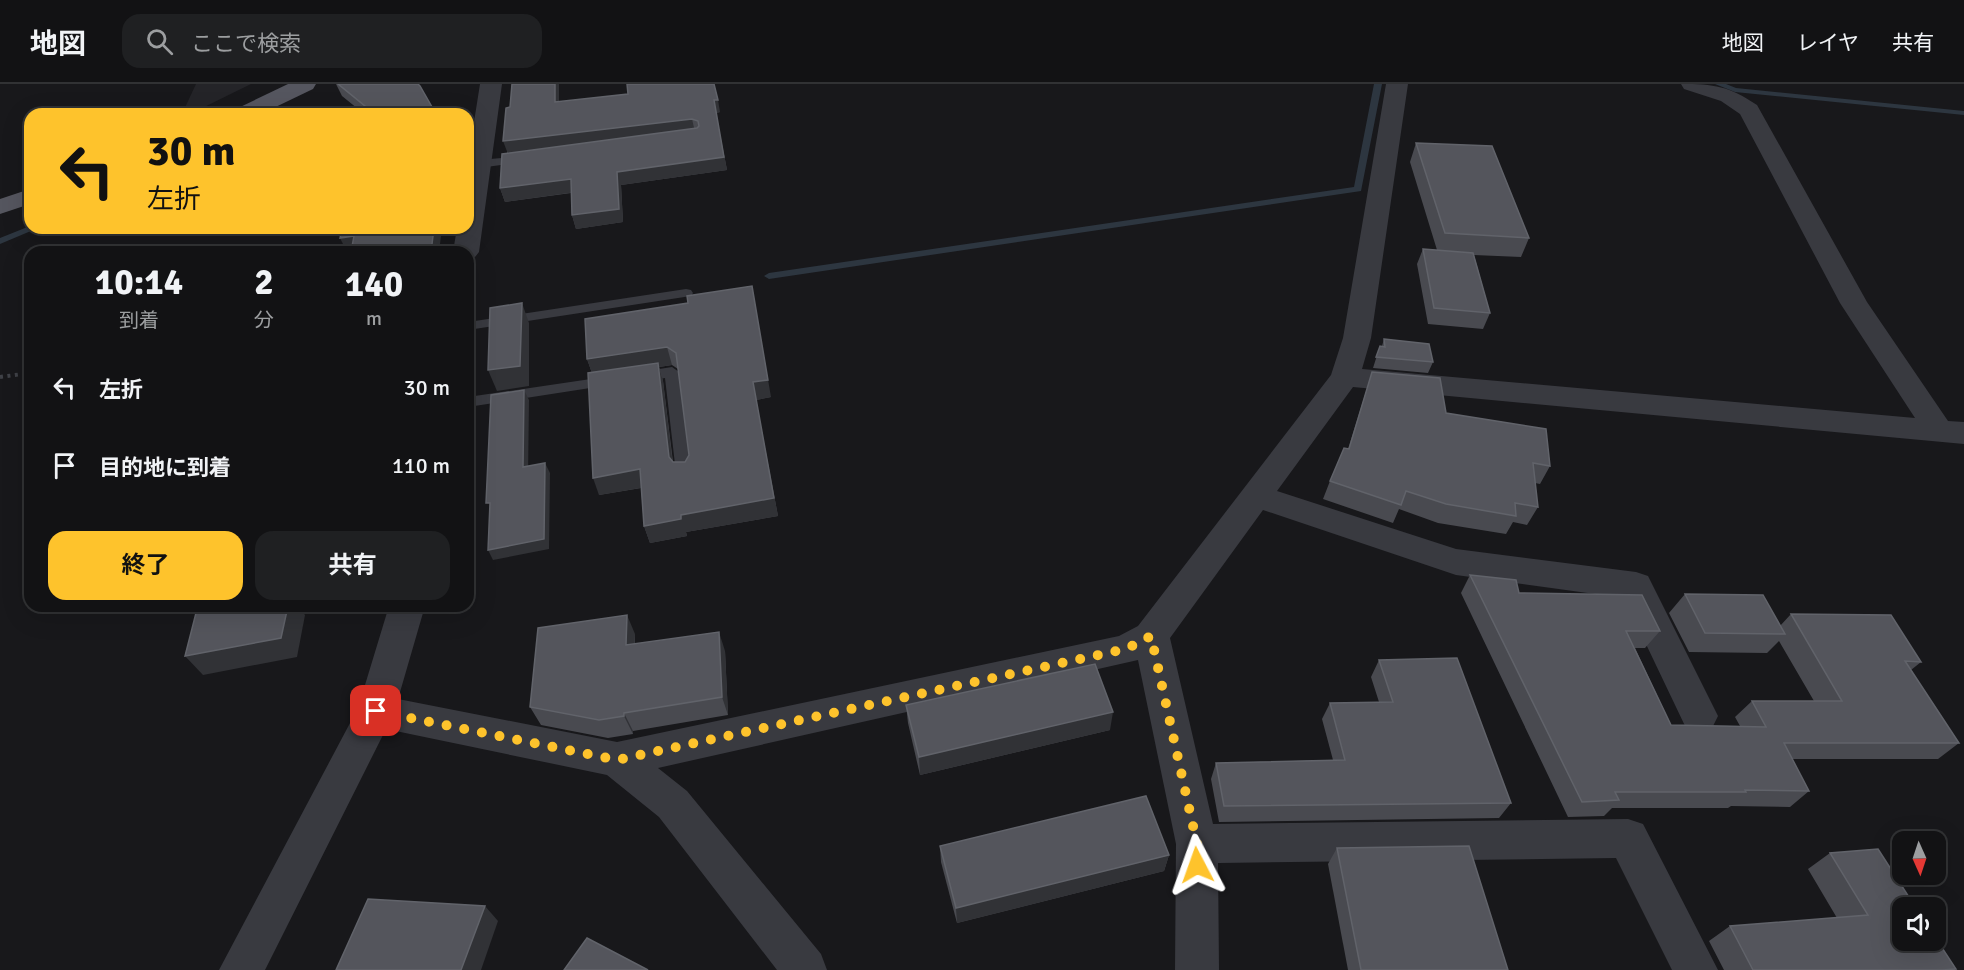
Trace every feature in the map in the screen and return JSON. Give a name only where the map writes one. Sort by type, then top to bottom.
[{"type":"main road","points":[[256,108],[305,84]]},
{"type":"main road","points":[[0,207],[24,198]]},
{"type":"street","points":[[474,198],[491,84]]},
{"type":"street","points":[[376,711],[617,760],[1126,649],[1151,636],[1345,377],[1357,338],[1397,84]]},
{"type":"street","points":[[1692,84],[1729,96],[1749,110],[1854,303],[1951,432]]},
{"type":"street","points":[[1345,377],[1951,432]]},
{"type":"street","points":[[1257,496],[1456,562],[1636,586],[1699,716]]},
{"type":"street","points":[[241,970],[376,711],[405,612]]},
{"type":"street","points":[[1151,636],[1197,844],[1197,970]]},
{"type":"street","points":[[617,760],[673,804],[805,970]]},
{"type":"street","points":[[1197,844],[1628,838],[1695,970]]},
{"type":"lane","points":[[479,164],[536,157]]},
{"type":"lane","points":[[474,325],[686,293]]},
{"type":"lane","points":[[474,401],[672,372],[684,473]]},
{"type":"path","points":[[0,377],[24,374]]},
{"type":"shaded area","points":[[196,84],[251,84],[202,108],[185,108]]},
{"type":"building","points":[[338,84],[418,84],[433,108],[367,108]]},
{"type":"building","points":[[512,84],[555,84],[555,102],[628,94],[627,84],[714,84],[718,100],[714,100],[724,157],[617,172],[619,209],[572,215],[571,179],[500,188],[502,154],[697,128],[698,121],[692,119],[503,141],[506,108],[510,107]]},
{"type":"building","points":[[1416,143],[1492,146],[1529,238],[1445,233]]},
{"type":"building","points":[[341,234],[433,234],[432,246],[352,246],[354,236],[340,238]]},
{"type":"building","points":[[1423,249],[1473,253],[1490,313],[1434,308]]},
{"type":"building","points":[[752,286],[768,380],[753,382],[774,498],[681,515],[681,519],[644,526],[640,469],[593,478],[588,373],[658,363],[669,457],[673,462],[685,462],[689,455],[676,353],[667,347],[587,359],[585,319],[688,303],[687,296]]},
{"type":"building","points":[[522,303],[520,366],[488,370],[490,308]]},
{"type":"building","points":[[1384,339],[1429,344],[1433,362],[1376,357],[1380,346],[1385,347]]},
{"type":"building","points":[[1372,372],[1440,378],[1446,413],[1546,429],[1550,466],[1533,463],[1538,507],[1515,503],[1516,516],[1446,504],[1406,491],[1401,505],[1330,481],[1344,448],[1349,449]]},
{"type":"building","points":[[524,390],[523,467],[545,463],[544,539],[488,550],[490,503],[486,503],[491,395]]},
{"type":"building","points":[[1470,575],[1516,580],[1519,593],[1642,595],[1660,631],[1626,631],[1671,725],[1766,727],[1752,701],[1842,701],[1791,614],[1891,615],[1921,662],[1905,661],[1959,743],[1784,743],[1809,791],[1615,792],[1619,800],[1582,802]]},
{"type":"building","points":[[1685,594],[1763,595],[1785,634],[1705,633]]},
{"type":"building","points":[[287,612],[281,638],[185,656],[196,613]]},
{"type":"building","points":[[627,615],[626,645],[719,632],[722,697],[624,713],[624,716],[599,720],[530,707],[538,628]]},
{"type":"building","points":[[1457,658],[1511,803],[1224,806],[1216,763],[1345,760],[1330,703],[1393,702],[1379,660]]},
{"type":"building","points":[[1095,664],[1113,712],[919,757],[906,705]]},
{"type":"building","points":[[1146,796],[1169,855],[956,908],[940,846]]},
{"type":"building","points":[[1469,846],[1508,970],[1361,970],[1337,848]]},
{"type":"building","points":[[1878,849],[1892,871],[1892,885],[1901,885],[1909,897],[1892,897],[1892,951],[1944,951],[1956,969],[1753,970],[1730,926],[1868,915],[1830,853]]},
{"type":"building","points":[[368,899],[485,906],[461,970],[336,970]]},
{"type":"building","points":[[587,938],[648,970],[564,970]]},
{"type":"waterway","points":[[769,276],[1358,189],[1378,84]]},
{"type":"waterway","points":[[1719,84],[1735,90],[1964,113]]},
{"type":"waterway","points":[[0,241],[24,232]]},
{"type":"route","points":[[376,711],[617,760],[1126,649],[1151,636],[1197,844],[1197,865]]}]
